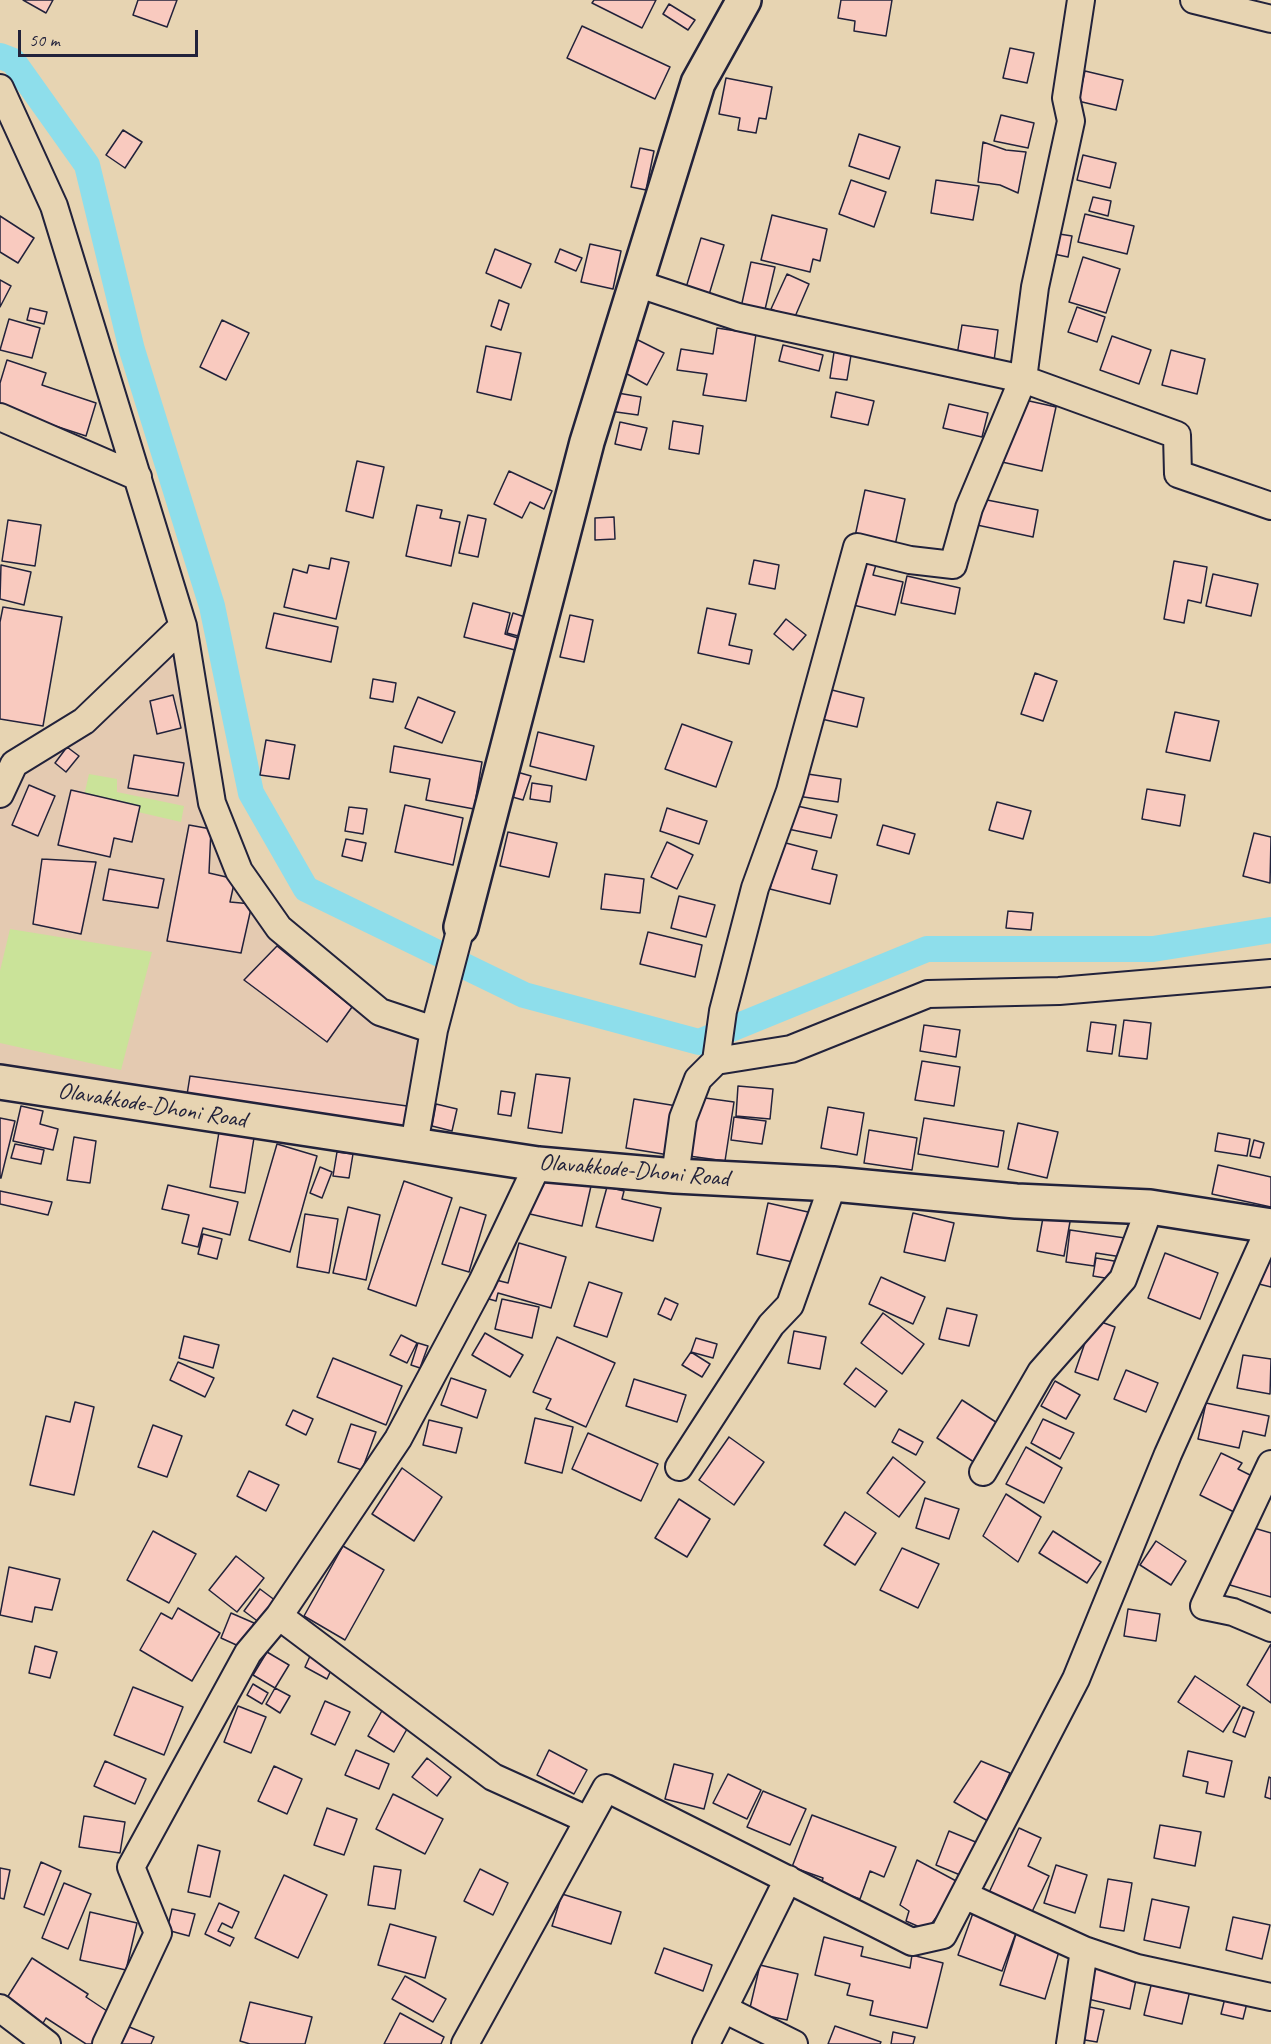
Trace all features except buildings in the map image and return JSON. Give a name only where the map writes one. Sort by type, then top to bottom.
[{"type":"main road","points":[[461,927],[587,442],[698,83],[744,0]]},
{"type":"main road","name":"Olavakkode-Dhoni Road","points":[[0,1082],[538,1164],[675,1176],[833,1184],[1016,1201],[1150,1207],[1270,1226]]},
{"type":"street","points":[[716,1062],[723,1011],[755,888],[790,791],[857,547],[910,560],[953,565],[969,508],[1023,379],[1035,287],[1071,121],[1066,98],[1081,0]]},
{"type":"street","points":[[1194,0],[1271,19]]},
{"type":"street","points":[[0,88],[54,206],[138,477],[183,626],[212,803],[239,871],[279,928],[380,1012],[434,1030]]},
{"type":"street","points":[[636,283],[738,318],[1023,379],[1177,435],[1178,474],[1271,506]]},
{"type":"street","points":[[0,417],[138,477]]},
{"type":"street","points":[[0,794],[14,764],[84,721],[183,626]]},
{"type":"street","points":[[414,1144],[434,1030],[461,927]]},
{"type":"street","points":[[675,1176],[683,1118],[698,1078],[716,1062],[791,1049],[928,994],[1059,991],[1271,973]]},
{"type":"street","points":[[106,2044],[158,1933],[131,1866],[248,1653],[279,1616],[398,1439],[482,1282],[538,1164]]},
{"type":"street","points":[[679,1467],[771,1325],[790,1305],[833,1184]]},
{"type":"street","points":[[983,1472],[1041,1372],[1123,1279],[1150,1207]]},
{"type":"street","points":[[465,2044],[606,1788],[912,1942],[943,1935],[1076,1679],[1168,1454],[1270,1226]]},
{"type":"street","points":[[1271,1464],[1204,1606],[1233,1612],[1271,1628]]},
{"type":"street","points":[[279,1616],[493,1777],[588,1820]]},
{"type":"street","points":[[706,2044],[788,1880]]},
{"type":"street","points":[[964,1895],[1084,1950],[1137,1968],[1271,1997]]},
{"type":"street","points":[[1070,2044],[1084,1950]]},
{"type":"street","points":[[0,2008],[47,2044]]},
{"type":"street","points":[[724,2009],[794,2044]]},
{"type":"shaded area","points":[[183,626],[239,871],[361,997],[434,1030],[414,1145],[0,1082],[0,794]]},
{"type":"green space","points":[[89,774],[117,779],[117,792],[184,806],[181,822],[138,812],[77,826]]},
{"type":"green space","points":[[10,929],[152,952],[121,1070],[0,1043],[0,971]]},
{"type":"waterway","points":[[0,56],[13,61],[87,165],[132,350],[212,606],[251,793],[306,889],[524,995],[699,1042],[927,949],[1153,949],[1271,930]]}]
